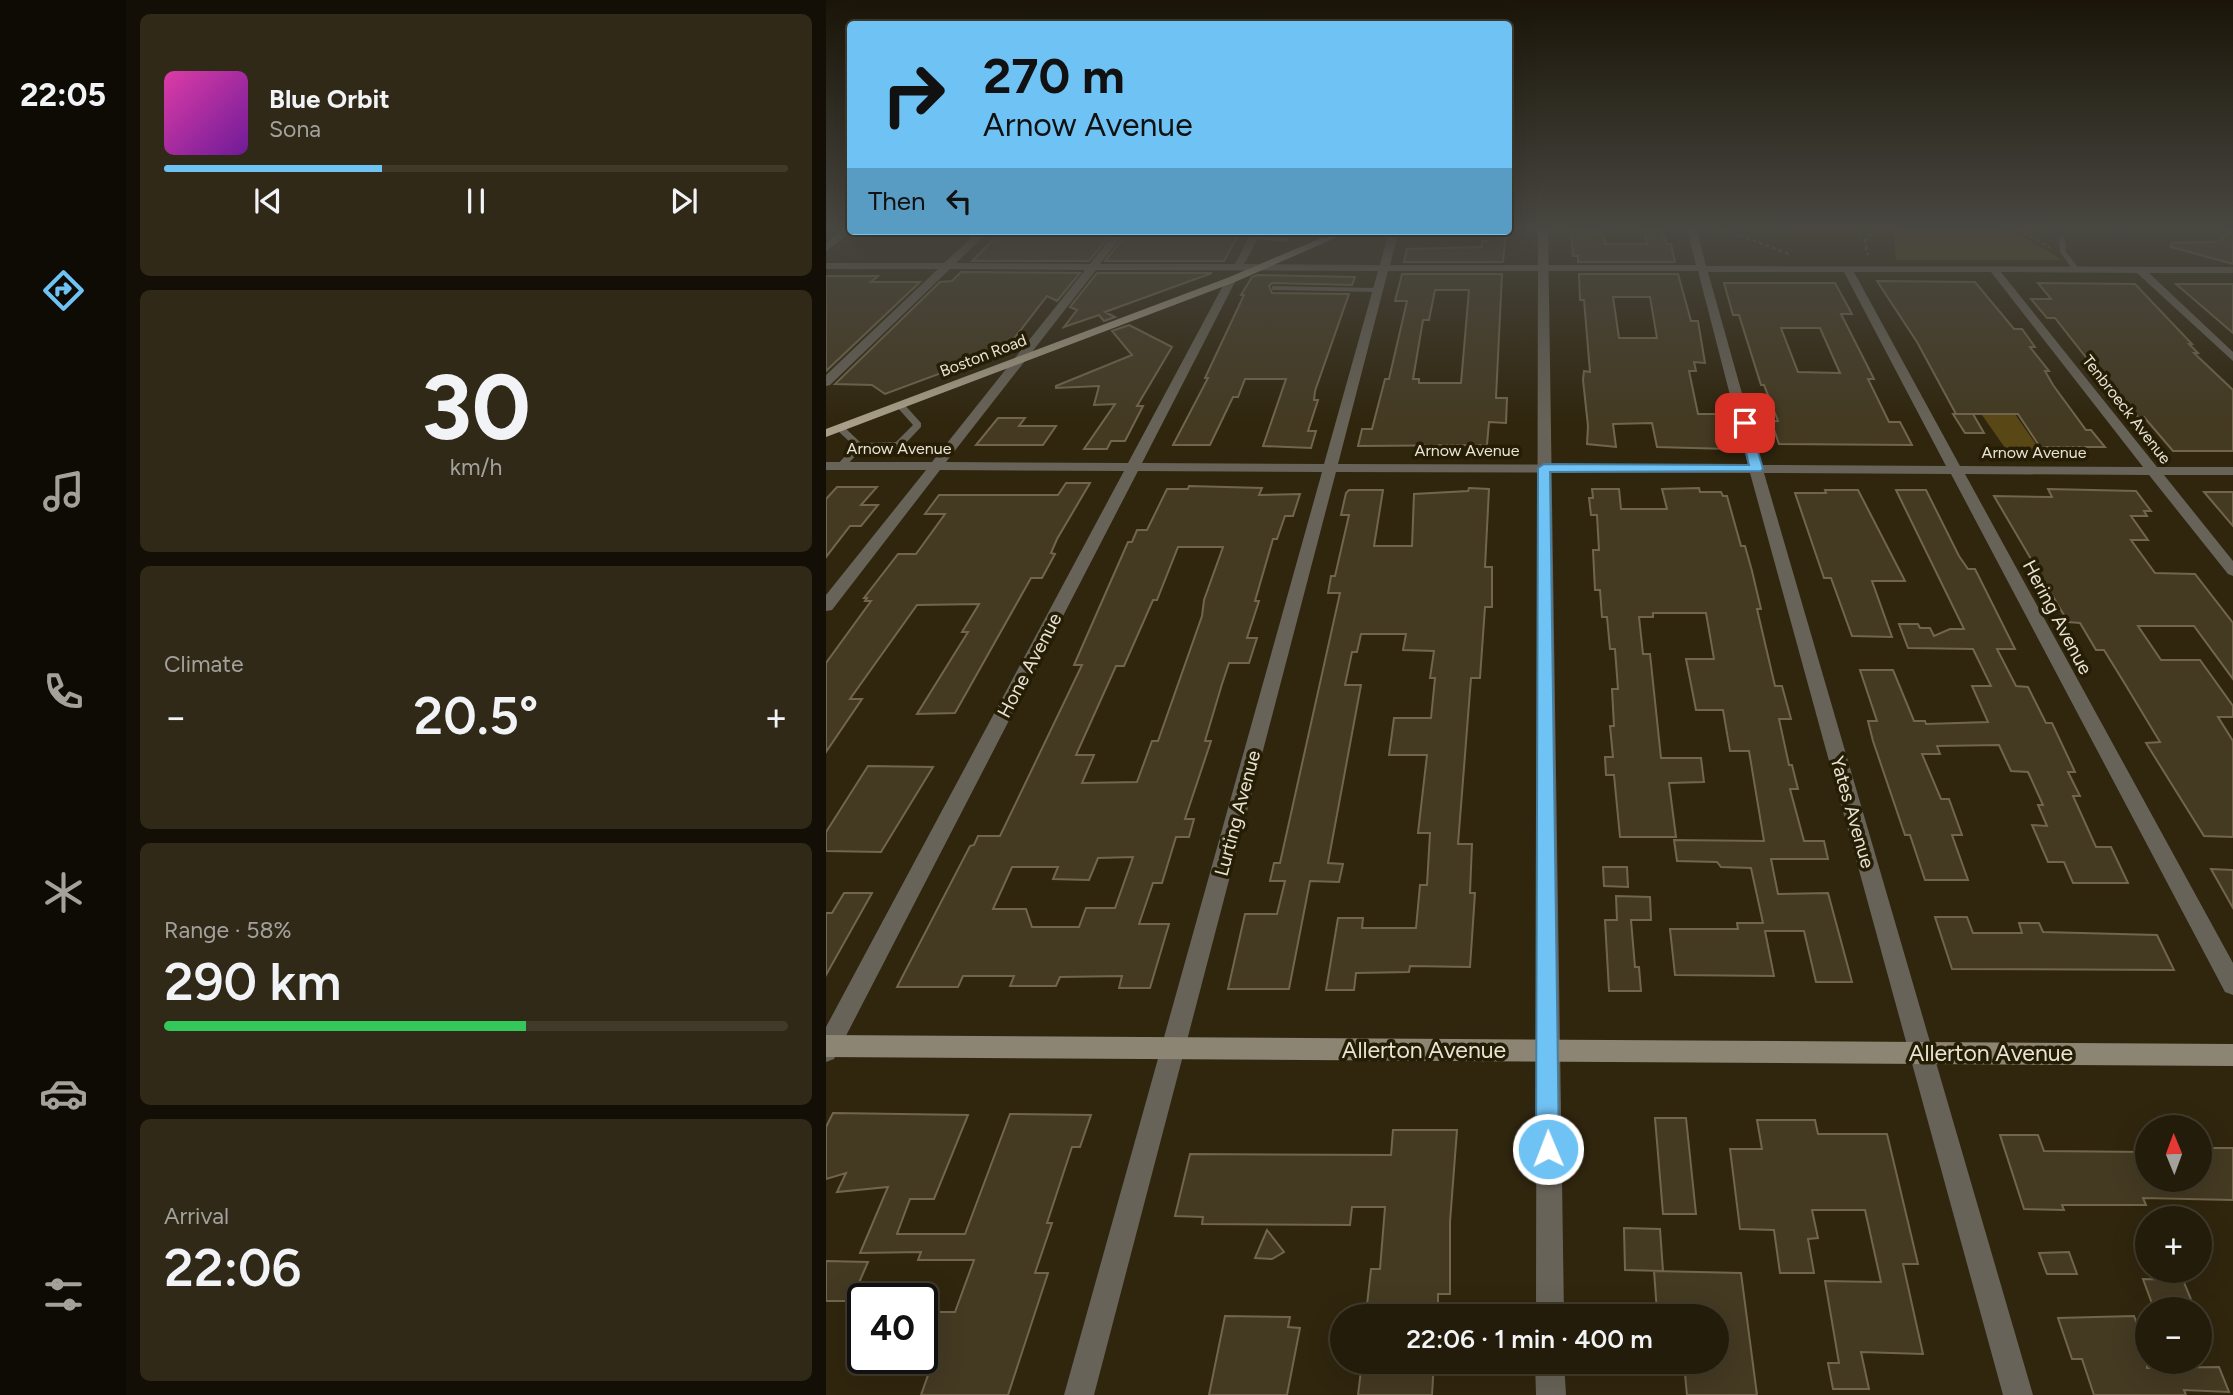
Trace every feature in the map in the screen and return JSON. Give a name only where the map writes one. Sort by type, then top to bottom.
[{"type":"main road","name":"Boston Road","points":[[826,433],[1199,292]]},
{"type":"main road","name":"Allerton Avenue","points":[[827,1047],[2233,1055]]},
{"type":"street","points":[[826,382],[921,292]]},
{"type":"street","points":[[826,606],[1073,292]]},
{"type":"street","name":"Hone Avenue","points":[[827,1047],[1225,292]]},
{"type":"street","name":"Lurting Avenue","points":[[1079,1395],[1378,292]]},
{"type":"street","points":[[1542,292],[1550,1304]]},
{"type":"street","name":"Yates Avenue","points":[[1710,292],[1756,469],[2018,1395]]},
{"type":"street","name":"Hering Avenue","points":[[1859,292],[2233,985]]},
{"type":"street","name":"Tenbroeck Avenue","points":[[2012,292],[2233,571]]},
{"type":"street","points":[[2163,292],[2233,358]]},
{"type":"street","name":"Arnow Avenue","points":[[826,466],[2233,471]]},
{"type":"street","points":[[1550,1374],[1551,1395]]},
{"type":"lane","points":[[840,428],[859,446],[899,446],[918,425],[900,405]]},
{"type":"lane","points":[[841,466],[859,446]]},
{"type":"shaded area","points":[[2015,414],[2044,456],[2010,455],[1982,415]]},
{"type":"building","points":[[826,292],[909,292],[826,371]]},
{"type":"building","points":[[930,292],[1064,292],[1057,301],[1047,296],[1006,349],[885,394],[872,385],[835,384]]},
{"type":"building","points":[[1082,292],[1160,292],[1105,312],[1115,317],[1104,321],[1099,315],[1064,327],[1077,310],[1070,307]]},
{"type":"building","points":[[1243,292],[1349,294],[1315,391],[1314,400],[1318,400],[1308,431],[1316,431],[1311,448],[1263,446],[1286,379],[1245,379],[1238,397],[1233,397],[1210,445],[1173,445],[1208,378],[1205,378],[1244,295],[1241,295]]},
{"type":"building","points":[[1397,292],[1435,292],[1429,320],[1423,320],[1413,379],[1419,379],[1419,383],[1461,383],[1469,292],[1501,292],[1496,398],[1507,398],[1506,423],[1489,422],[1487,445],[1358,446],[1362,429],[1372,429],[1385,379],[1389,379],[1407,301],[1395,301]]},
{"type":"building","points":[[1580,292],[1683,292],[1691,321],[1698,321],[1705,363],[1694,362],[1696,371],[1689,371],[1698,414],[1718,414],[1728,449],[1657,447],[1652,423],[1613,424],[1616,447],[1587,444],[1588,426],[1583,380],[1584,371],[1590,372],[1584,300],[1580,300]],"holes":[[[1613,297],[1650,297],[1657,338],[1619,338]]]},
{"type":"building","points":[[1727,292],[1840,292],[1852,314],[1841,314],[1874,379],[1868,379],[1889,422],[1900,422],[1912,445],[1779,444],[1771,421],[1778,421],[1764,385],[1761,385],[1739,315],[1733,315]],"holes":[[[1781,328],[1820,328],[1840,373],[1798,372]]]},
{"type":"building","points":[[1884,292],[1983,292],[2014,329],[2022,329],[2035,347],[2030,347],[2049,371],[2045,371],[2053,385],[2086,430],[2091,430],[2105,447],[2040,447],[2018,414],[1956,414],[1917,342]]},
{"type":"building","points":[[2045,292],[2143,292],[2192,344],[2189,344],[2198,353],[2194,353],[2233,390],[2233,451],[2173,451],[2144,417],[2138,417],[2110,383],[2103,379],[2055,318],[2047,318],[2031,299],[2051,299]]},
{"type":"building","points":[[2185,292],[2233,292],[2233,333]]},
{"type":"building","points":[[1129,325],[1172,347],[1137,406],[1143,406],[1125,441],[1111,441],[1107,449],[1084,449],[1115,404],[1094,405],[1099,386],[1056,386],[1132,355],[1112,331]]},
{"type":"building","points":[[1953,414],[1973,414],[1984,433],[1965,433]]},
{"type":"building","points":[[998,418],[1025,418],[1019,426],[1056,426],[1043,445],[976,445]]},
{"type":"building","points":[[1066,483],[1090,483],[1057,539],[1051,553],[1055,554],[1042,578],[1031,578],[955,713],[917,714],[968,632],[962,632],[979,604],[917,605],[850,699],[862,699],[826,752],[826,663],[871,601],[865,601],[867,598],[864,598],[898,554],[916,554],[945,514],[925,514],[939,495],[1058,495]]},
{"type":"building","points":[[1189,486],[1262,488],[1259,495],[1300,494],[1293,516],[1285,516],[1277,539],[1273,539],[1255,601],[1259,601],[1247,638],[1257,638],[1249,663],[1229,663],[1222,684],[1205,741],[1211,741],[1185,819],[1194,819],[1189,837],[1176,837],[1162,883],[1153,883],[1139,924],[1169,924],[1150,988],[1119,988],[1122,976],[1060,977],[1056,986],[1010,986],[1014,976],[963,976],[958,987],[897,987],[970,846],[974,845],[978,836],[1000,836],[1082,665],[1074,665],[1128,542],[1132,542],[1137,530],[1147,530],[1167,489],[1188,489]],"holes":[[[1178,547],[1223,547],[1158,741],[1152,741],[1137,782],[1082,783],[1094,755],[1076,755],[1116,666],[1124,666],[1153,600],[1157,600]],[[1133,857],[1115,908],[1086,908],[1079,927],[1032,927],[1026,909],[993,909],[1012,867],[1058,867],[1053,879],[1089,880],[1098,858]]]},
{"type":"building","points":[[837,487],[877,487],[861,505],[878,505],[861,526],[850,526],[826,557],[826,499]]},
{"type":"building","points":[[1469,488],[1489,489],[1485,567],[1492,567],[1492,607],[1485,607],[1480,678],[1471,678],[1458,844],[1472,844],[1470,893],[1475,893],[1470,967],[1410,966],[1409,972],[1356,973],[1354,990],[1326,990],[1338,918],[1363,918],[1362,928],[1416,928],[1420,885],[1427,885],[1430,833],[1418,833],[1427,755],[1389,755],[1394,718],[1431,718],[1435,678],[1430,678],[1434,651],[1403,650],[1406,634],[1361,634],[1357,652],[1352,652],[1345,685],[1361,685],[1328,863],[1343,864],[1339,882],[1310,881],[1289,989],[1228,989],[1245,914],[1277,914],[1285,881],[1270,881],[1274,863],[1280,863],[1340,593],[1328,593],[1331,576],[1335,576],[1349,515],[1341,515],[1346,493],[1349,490],[1383,490],[1374,546],[1412,546],[1414,494],[1468,491]]},
{"type":"building","points":[[1699,488],[1700,492],[1721,492],[1723,496],[1727,496],[1741,546],[1745,546],[1761,609],[1757,609],[1775,686],[1782,686],[1791,719],[1779,719],[1789,765],[1792,765],[1798,789],[1790,789],[1804,841],[1824,841],[1828,859],[1771,859],[1778,894],[1828,893],[1852,982],[1816,982],[1804,931],[1765,931],[1774,976],[1675,975],[1670,929],[1738,929],[1737,923],[1763,923],[1751,868],[1721,867],[1717,862],[1677,861],[1674,840],[1764,841],[1749,751],[1730,751],[1723,710],[1696,710],[1686,659],[1714,659],[1706,613],[1653,613],[1653,617],[1639,617],[1643,654],[1650,654],[1661,758],[1701,758],[1704,782],[1669,783],[1676,837],[1620,837],[1614,775],[1606,775],[1605,757],[1613,757],[1610,726],[1614,726],[1612,689],[1618,689],[1615,649],[1610,649],[1607,617],[1602,617],[1600,590],[1595,590],[1593,550],[1599,550],[1597,515],[1591,515],[1589,498],[1593,498],[1592,489],[1619,489],[1621,509],[1667,509],[1662,489]]},
{"type":"building","points":[[2048,489],[2136,491],[2151,511],[2144,511],[2147,516],[2131,516],[2148,540],[2131,540],[2155,573],[2195,574],[2233,623],[2233,679],[2194,626],[2138,626],[2161,660],[2200,660],[2233,706],[2233,717],[2218,717],[2233,741],[2233,837],[2204,836],[2146,743],[2160,742],[2104,650],[2096,650],[2080,623],[2068,622],[1994,496],[2052,497]]},
{"type":"building","points":[[1825,490],[1858,490],[1905,581],[1872,581],[1892,637],[1852,636],[1831,578],[1824,578],[1795,493],[1826,493]]},
{"type":"building","points":[[1896,490],[1926,490],[1959,556],[1968,569],[1975,569],[2015,649],[1997,649],[2016,686],[2028,687],[2046,723],[2052,723],[2075,772],[2068,772],[2080,796],[2073,796],[2096,847],[2111,847],[2128,883],[2073,883],[2064,862],[2048,862],[2032,825],[2047,826],[2038,805],[2043,805],[2028,772],[2011,771],[1999,745],[1937,746],[1940,754],[1922,754],[1941,799],[1949,799],[1962,835],[1952,835],[1968,880],[1925,880],[1910,835],[1905,835],[1873,741],[1868,721],[1877,721],[1860,670],[1893,670],[1914,721],[1925,721],[1926,724],[1988,722],[1972,686],[1991,686],[1973,649],[1908,648],[1899,624],[1918,624],[1920,628],[1930,628],[1934,636],[1950,629],[1964,629]]},
{"type":"building","points":[[2204,492],[2233,492],[2233,526]]},
{"type":"building","points":[[868,766],[933,767],[881,852],[826,851],[826,832]]},
{"type":"building","points":[[1603,867],[1627,867],[1628,887],[1604,886]]},
{"type":"building","points":[[2211,869],[2233,870],[2233,908]]},
{"type":"building","points":[[844,893],[872,893],[826,975],[826,913],[832,913]]},
{"type":"building","points":[[1616,896],[1650,897],[1651,920],[1631,920],[1635,967],[1639,967],[1641,991],[1609,991],[1605,920],[1617,920]]},
{"type":"building","points":[[1935,917],[1967,917],[1973,933],[2022,933],[2019,923],[2039,923],[2043,932],[2157,935],[2174,970],[1952,969]]},
{"type":"building","points":[[833,1113],[968,1115],[934,1199],[910,1199],[897,1234],[965,1234],[1010,1114],[1091,1115],[1080,1147],[1072,1147],[1047,1223],[1052,1223],[1035,1273],[1048,1273],[1008,1395],[921,1395],[928,1374],[938,1374],[938,1312],[955,1312],[974,1260],[918,1260],[921,1252],[860,1253],[888,1187],[837,1192],[846,1173],[826,1179],[826,1127]]},
{"type":"building","points":[[1655,1118],[1686,1118],[1696,1214],[1663,1214]]},
{"type":"building","points":[[1757,1120],[1815,1120],[1818,1134],[1887,1134],[1918,1264],[1903,1264],[1923,1354],[1861,1352],[1869,1389],[1833,1389],[1828,1363],[1839,1363],[1825,1281],[1881,1282],[1865,1210],[1812,1210],[1818,1238],[1808,1239],[1814,1273],[1780,1273],[1774,1230],[1740,1229],[1730,1149],[1762,1149]]},
{"type":"building","points":[[1393,1130],[1457,1130],[1450,1222],[1450,1294],[1438,1294],[1438,1304],[1367,1304],[1371,1269],[1380,1269],[1385,1207],[1352,1207],[1350,1225],[1202,1224],[1203,1217],[1175,1216],[1190,1154],[1391,1155]]},
{"type":"building","points":[[2000,1135],[2038,1135],[2044,1151],[2135,1152],[2135,1192],[2212,1192],[2212,1148],[2233,1148],[2233,1200],[2143,1198],[2146,1205],[2062,1205],[2064,1210],[2024,1209]]},
{"type":"building","points":[[1624,1228],[1660,1229],[1663,1271],[1625,1270]]},
{"type":"building","points":[[1267,1230],[1284,1252],[1272,1259],[1255,1258]]},
{"type":"building","points":[[2069,1252],[2077,1274],[2047,1274],[2039,1253]]},
{"type":"building","points":[[826,1261],[868,1262],[859,1283],[847,1283],[847,1301],[826,1301]]},
{"type":"building","points":[[1654,1271],[1741,1273],[1757,1395],[1687,1395],[1685,1374],[1729,1374],[1729,1304],[1656,1304]]},
{"type":"building","points":[[2144,1283],[2184,1283],[2190,1297],[2150,1297]]},
{"type":"building","points":[[1225,1316],[1290,1317],[1288,1327],[1300,1328],[1287,1395],[1209,1395]]},
{"type":"building","points":[[2134,1316],[2135,1374],[2212,1374],[2212,1367],[2219,1367],[2229,1392],[2184,1390],[2186,1395],[2094,1395],[2082,1359],[2072,1359],[2058,1318]]},
{"type":"building","points":[[1361,1374],[1433,1374],[1432,1395],[1358,1395]]},
{"type":"route","points":[[1548,1149],[1544,468],[1756,469],[1745,423]]}]
